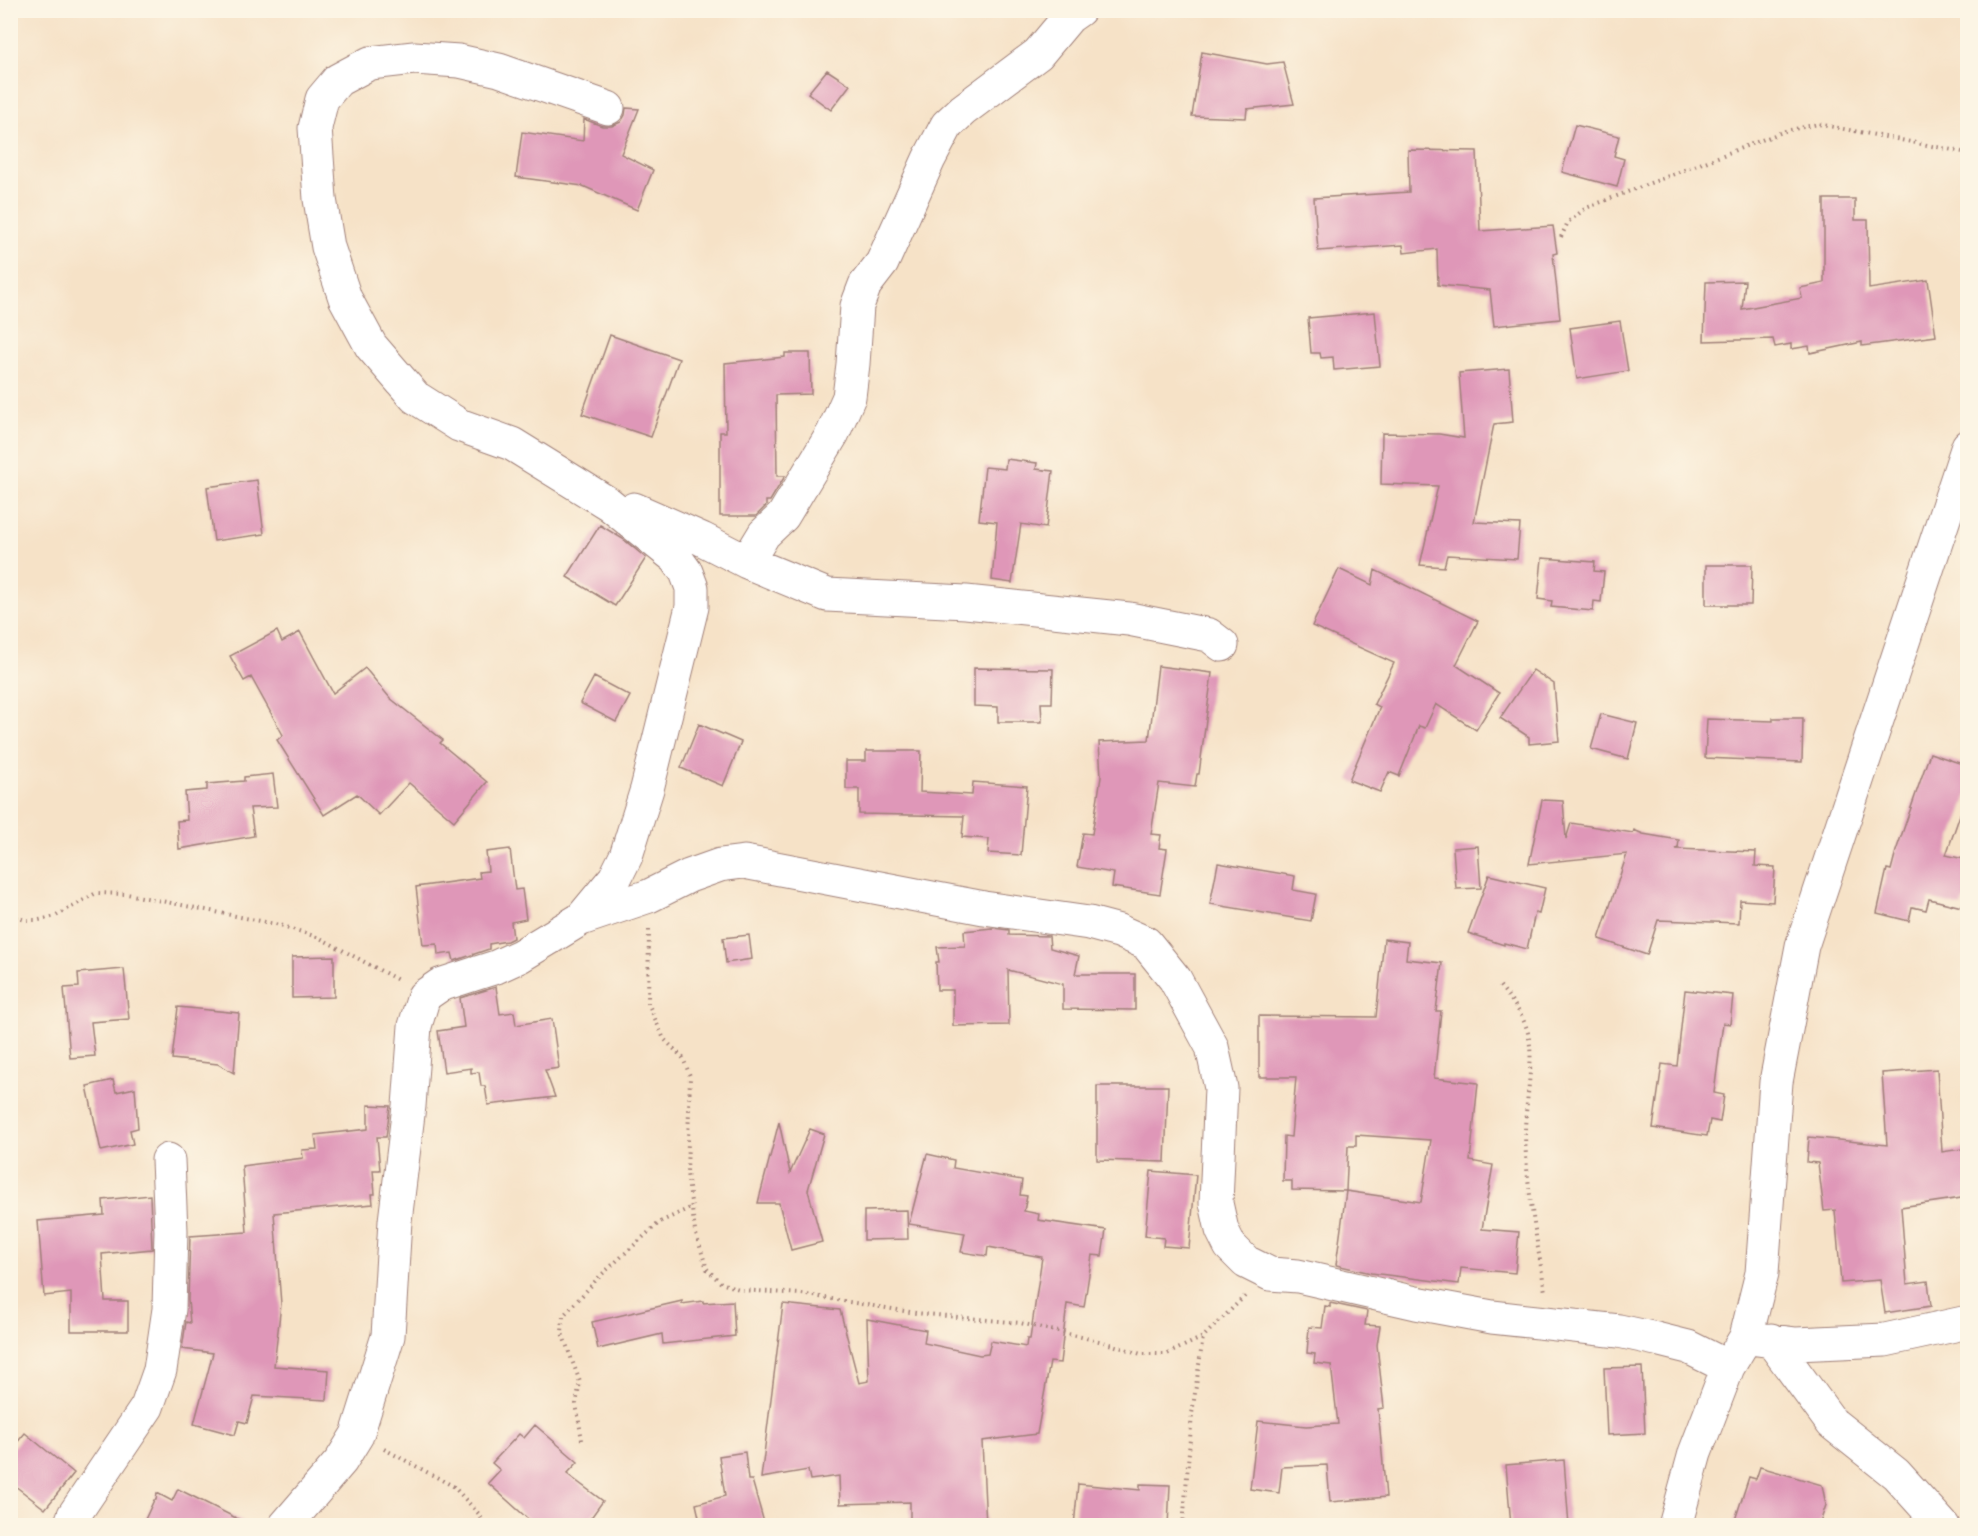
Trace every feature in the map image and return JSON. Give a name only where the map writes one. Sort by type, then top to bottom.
[{"type":"street","points":[[747,562],[764,534],[783,516],[833,433],[849,397],[857,306],[865,285],[882,264],[929,159],[947,125],[963,110],[1038,54],[1069,17],[1079,10]]},
{"type":"street","points":[[580,919],[615,878],[626,856],[647,789],[692,607],[692,588],[686,572],[676,558],[609,504],[512,444],[459,425],[415,397],[371,346],[345,298],[328,247],[320,199],[315,128],[322,99],[338,80],[370,63],[414,58],[459,61],[499,70],[608,108]]},
{"type":"street","points":[[1943,1526],[1896,1474],[1832,1423],[1759,1339],[1776,1082],[1802,946],[1968,446]]},
{"type":"street","points":[[586,488],[702,539],[747,562],[827,595],[966,602],[1129,619],[1209,635],[1222,645]]},
{"type":"street","points":[[285,1526],[341,1461],[357,1435],[388,1336],[395,1221],[409,1106],[415,1026],[424,996],[440,985],[496,967],[520,956],[580,919],[649,896],[689,876],[720,865],[744,862],[984,908],[1089,923],[1119,931],[1146,943],[1175,979],[1212,1047],[1221,1088],[1216,1203],[1222,1230],[1230,1246],[1246,1262],[1270,1274],[1298,1276],[1416,1303],[1492,1317],[1619,1331],[1688,1347],[1728,1366]]},
{"type":"street","points":[[70,1526],[74,1515],[147,1407],[160,1370],[168,1309],[171,1231],[168,1160]]},
{"type":"street","points":[[1675,1526],[1695,1453],[1728,1366],[1759,1339],[1796,1344],[1885,1340],[1968,1322]]},
{"type":"path","points":[[1561,237],[1568,222],[1586,208],[1785,131],[1818,124],[1968,153]]},
{"type":"path","points":[[10,915],[25,920],[56,916],[96,892],[127,894],[190,906],[280,926],[320,938],[391,975],[424,996]]},
{"type":"path","points":[[649,896],[648,1003],[664,1039],[683,1058],[690,1076],[687,1173],[695,1231],[707,1269],[721,1283],[742,1290],[801,1294],[916,1313],[1020,1323],[1103,1342],[1141,1354],[1167,1354],[1203,1337],[1241,1302],[1254,1284],[1270,1274]]},
{"type":"path","points":[[1500,986],[1519,1010],[1528,1034],[1530,1077],[1525,1131],[1528,1176],[1549,1322]]},
{"type":"path","points":[[582,1440],[576,1404],[580,1382],[562,1333],[563,1316],[601,1275],[660,1222],[692,1208]]},
{"type":"path","points":[[1183,1526],[1192,1414],[1203,1337]]},
{"type":"path","points":[[357,1435],[453,1486],[479,1514],[486,1526]]},
{"type":"building","points":[[1202,52],[1267,64],[1283,62],[1294,104],[1247,109],[1246,118],[1192,116]]},
{"type":"building","points":[[827,70],[850,85],[831,110],[808,93]]},
{"type":"building","points":[[626,108],[639,109],[621,154],[653,170],[637,210],[583,186],[516,177],[522,132],[583,141],[584,119],[602,126],[612,126],[621,122]]},
{"type":"building","points":[[1575,125],[1619,136],[1614,156],[1624,159],[1617,187],[1562,172]]},
{"type":"building","points":[[1408,150],[1477,151],[1480,231],[1553,226],[1557,253],[1553,254],[1560,319],[1494,326],[1490,290],[1438,285],[1437,249],[1404,253],[1403,245],[1318,251],[1314,198],[1409,192]]},
{"type":"building","points":[[1824,199],[1855,199],[1855,220],[1868,220],[1869,289],[1928,280],[1936,336],[1862,346],[1862,342],[1810,353],[1809,346],[1791,349],[1791,344],[1775,347],[1773,339],[1704,341],[1706,282],[1745,281],[1742,309],[1802,298],[1800,288],[1824,283]]},
{"type":"building","points":[[1375,312],[1380,366],[1334,370],[1333,357],[1321,358],[1320,353],[1311,353],[1308,318]]},
{"type":"building","points":[[1620,321],[1628,371],[1577,379],[1570,328]]},
{"type":"building","points":[[610,335],[679,359],[651,437],[582,414]]},
{"type":"building","points":[[785,353],[810,353],[811,394],[776,395],[777,476],[785,476],[770,501],[766,501],[766,506],[756,516],[720,516],[720,432],[726,432],[725,363],[785,357]]},
{"type":"building","points":[[1509,369],[1513,422],[1494,424],[1474,522],[1520,524],[1517,559],[1447,555],[1444,567],[1420,565],[1438,486],[1381,484],[1382,433],[1439,434],[1464,438],[1459,373]]},
{"type":"building","points":[[1006,459],[1037,463],[1036,469],[1053,471],[1046,528],[1021,524],[1012,583],[992,580],[997,522],[979,520],[985,467],[1005,469]]},
{"type":"building","points":[[257,480],[264,534],[214,541],[207,487]]},
{"type":"building","points":[[600,525],[623,539],[646,558],[615,606],[567,577]]},
{"type":"building","points":[[1542,558],[1595,562],[1594,571],[1604,572],[1601,602],[1594,601],[1593,611],[1551,607],[1552,601],[1538,599]]},
{"type":"building","points":[[1706,565],[1752,565],[1751,605],[1706,605]]},
{"type":"building","points":[[1339,569],[1372,585],[1375,570],[1478,621],[1456,665],[1499,693],[1476,730],[1436,704],[1425,728],[1419,726],[1399,776],[1389,772],[1380,792],[1349,780],[1380,707],[1374,704],[1394,663],[1312,626]]},
{"type":"building","points":[[277,631],[282,642],[300,632],[333,693],[365,668],[390,698],[443,740],[440,743],[487,782],[454,821],[409,783],[379,815],[357,794],[324,815],[277,740],[283,735],[251,677],[244,681],[230,656]]},
{"type":"building","points":[[1158,666],[1212,673],[1199,774],[1197,774],[1195,787],[1159,783],[1151,834],[1161,835],[1159,848],[1167,849],[1160,894],[1112,887],[1114,873],[1077,867],[1083,833],[1092,834],[1101,777],[1099,742],[1149,740]]},
{"type":"building","points":[[974,668],[1053,669],[1052,703],[1041,703],[1042,722],[998,722],[998,707],[974,706]]},
{"type":"building","points":[[1533,670],[1554,684],[1559,741],[1529,744],[1529,737],[1500,718]]},
{"type":"building","points":[[594,677],[630,696],[616,722],[580,703]]},
{"type":"building","points":[[1601,714],[1637,723],[1628,759],[1591,749]]},
{"type":"building","points":[[1773,718],[1803,718],[1802,762],[1705,758],[1707,719],[1773,721]]},
{"type":"building","points":[[699,724],[741,742],[723,786],[681,768]]},
{"type":"building","points":[[866,751],[921,751],[920,792],[972,795],[973,782],[1027,786],[1021,855],[988,853],[989,839],[962,837],[964,816],[859,814],[859,789],[846,789],[846,761],[866,761]]},
{"type":"building","points":[[1930,753],[1968,766],[1968,792],[1946,855],[1968,860],[1968,901],[1964,900],[1962,907],[1929,899],[1926,910],[1912,907],[1909,921],[1877,913],[1887,869],[1891,870]]},
{"type":"building","points":[[273,774],[277,807],[250,808],[254,836],[179,849],[177,821],[187,820],[185,792],[207,790],[207,784],[244,781],[244,777]]},
{"type":"building","points":[[1542,800],[1563,801],[1566,839],[1571,823],[1633,833],[1634,830],[1643,834],[1679,840],[1676,849],[1756,852],[1755,866],[1775,867],[1773,902],[1740,900],[1739,923],[1658,920],[1647,955],[1599,939],[1627,854],[1529,864]]},
{"type":"building","points":[[1478,846],[1481,888],[1456,889],[1453,848]]},
{"type":"building","points":[[510,849],[515,890],[522,889],[526,919],[511,922],[513,938],[489,944],[489,949],[454,961],[452,953],[438,955],[437,944],[423,945],[416,887],[480,878],[479,872],[488,871],[486,852]]},
{"type":"building","points":[[1218,863],[1295,876],[1293,890],[1316,894],[1311,921],[1210,904]]},
{"type":"building","points":[[1489,875],[1545,888],[1539,914],[1535,913],[1527,949],[1504,943],[1504,945],[1468,933]]},
{"type":"building","points":[[992,928],[1009,930],[1009,935],[1049,936],[1050,948],[1079,956],[1075,974],[1135,974],[1135,1010],[1063,1009],[1063,984],[1008,970],[1009,1025],[953,1026],[953,990],[937,990],[936,962],[939,962],[937,947],[965,946],[964,931]]},
{"type":"building","points":[[749,935],[752,959],[726,963],[723,938]]},
{"type":"building","points":[[1384,939],[1408,942],[1406,959],[1442,963],[1436,1011],[1441,1011],[1434,1078],[1478,1083],[1470,1161],[1493,1165],[1482,1229],[1519,1232],[1515,1273],[1461,1268],[1459,1284],[1371,1273],[1336,1265],[1346,1191],[1292,1190],[1292,1181],[1283,1181],[1284,1136],[1291,1137],[1296,1077],[1259,1077],[1259,1016],[1376,1017]],"holes":[[[1356,1135],[1431,1140],[1421,1202],[1346,1191],[1348,1146],[1356,1146]]]},
{"type":"building","points":[[334,956],[334,997],[292,998],[292,957]]},
{"type":"building","points":[[124,969],[129,1019],[91,1022],[95,1056],[70,1058],[64,988],[79,987],[78,973]]},
{"type":"building","points":[[496,987],[500,1014],[514,1012],[516,1025],[552,1019],[559,1068],[545,1070],[555,1097],[488,1105],[485,1086],[481,1086],[479,1072],[471,1073],[471,1068],[444,1072],[438,1031],[464,1027],[460,998]]},
{"type":"building","points":[[1685,990],[1733,995],[1730,1024],[1723,1023],[1714,1093],[1724,1095],[1720,1122],[1710,1120],[1707,1136],[1653,1128],[1662,1064],[1677,1066]]},
{"type":"building","points":[[178,1007],[239,1013],[234,1073],[218,1064],[172,1059]]},
{"type":"building","points":[[1937,1069],[1942,1152],[1968,1148],[1968,1197],[1901,1207],[1907,1284],[1928,1281],[1931,1306],[1885,1313],[1880,1280],[1841,1283],[1835,1210],[1824,1211],[1818,1163],[1807,1162],[1809,1137],[1887,1145],[1882,1073]]},
{"type":"building","points":[[113,1080],[116,1092],[135,1088],[138,1128],[130,1130],[133,1144],[101,1151],[87,1086]]},
{"type":"building","points":[[1097,1086],[1168,1086],[1165,1162],[1097,1160]]},
{"type":"building","points":[[368,1105],[390,1106],[386,1137],[377,1137],[380,1170],[373,1170],[375,1194],[372,1194],[373,1204],[274,1213],[281,1304],[274,1366],[329,1370],[327,1400],[254,1396],[247,1423],[239,1421],[235,1435],[194,1424],[213,1353],[182,1349],[186,1322],[190,1323],[188,1300],[190,1236],[247,1232],[242,1166],[303,1158],[302,1150],[317,1149],[315,1135],[368,1129]]},
{"type":"building","points":[[779,1122],[790,1173],[810,1129],[824,1134],[808,1190],[822,1242],[791,1250],[779,1203],[758,1203]]},
{"type":"building","points":[[927,1154],[954,1160],[953,1168],[1022,1180],[1020,1195],[1027,1196],[1024,1211],[1039,1214],[1038,1220],[1106,1230],[1102,1256],[1092,1255],[1084,1307],[1067,1304],[1060,1363],[1050,1362],[1037,1434],[982,1441],[986,1526],[910,1526],[910,1502],[840,1504],[839,1476],[810,1480],[808,1470],[761,1478],[783,1304],[840,1310],[859,1383],[869,1381],[867,1319],[926,1330],[924,1343],[980,1355],[988,1354],[991,1341],[1026,1347],[1027,1339],[1030,1339],[1042,1257],[988,1247],[987,1256],[961,1252],[965,1233],[909,1224]]},
{"type":"building","points":[[1151,1171],[1196,1175],[1189,1248],[1163,1246],[1164,1238],[1145,1236]]},
{"type":"building","points":[[150,1195],[152,1249],[102,1254],[105,1301],[128,1301],[128,1331],[71,1331],[71,1293],[44,1296],[38,1221],[104,1215],[103,1200]]},
{"type":"building","points":[[907,1210],[908,1239],[864,1240],[864,1211]]},
{"type":"building","points":[[682,1301],[682,1304],[733,1301],[735,1336],[663,1344],[662,1334],[598,1349],[592,1322]]},
{"type":"building","points":[[1330,1303],[1367,1311],[1365,1325],[1380,1326],[1377,1345],[1384,1408],[1378,1409],[1386,1497],[1330,1502],[1327,1465],[1282,1467],[1279,1493],[1250,1489],[1258,1421],[1306,1426],[1338,1424],[1331,1365],[1314,1363],[1315,1354],[1307,1353],[1309,1327],[1322,1328],[1325,1306],[1330,1307]]},
{"type":"building","points":[[1642,1367],[1645,1433],[1607,1435],[1604,1368]]},
{"type":"building","points":[[535,1425],[578,1462],[567,1474],[603,1501],[585,1526],[536,1526],[488,1483],[500,1470],[492,1463],[519,1434],[524,1438]]},
{"type":"building","points":[[25,1433],[74,1473],[45,1509],[10,1482],[10,1451]]},
{"type":"building","points":[[745,1452],[748,1480],[752,1480],[765,1526],[701,1526],[696,1504],[725,1496],[719,1456]]},
{"type":"building","points":[[1564,1460],[1569,1526],[1511,1526],[1506,1465]]},
{"type":"building","points":[[1760,1467],[1822,1485],[1826,1505],[1819,1526],[1733,1526],[1749,1477],[1756,1479]]},
{"type":"building","points":[[1078,1484],[1140,1490],[1140,1484],[1170,1485],[1168,1526],[1074,1526]]},
{"type":"building","points":[[178,1489],[252,1526],[142,1526],[156,1500],[157,1493],[172,1501]]}]
